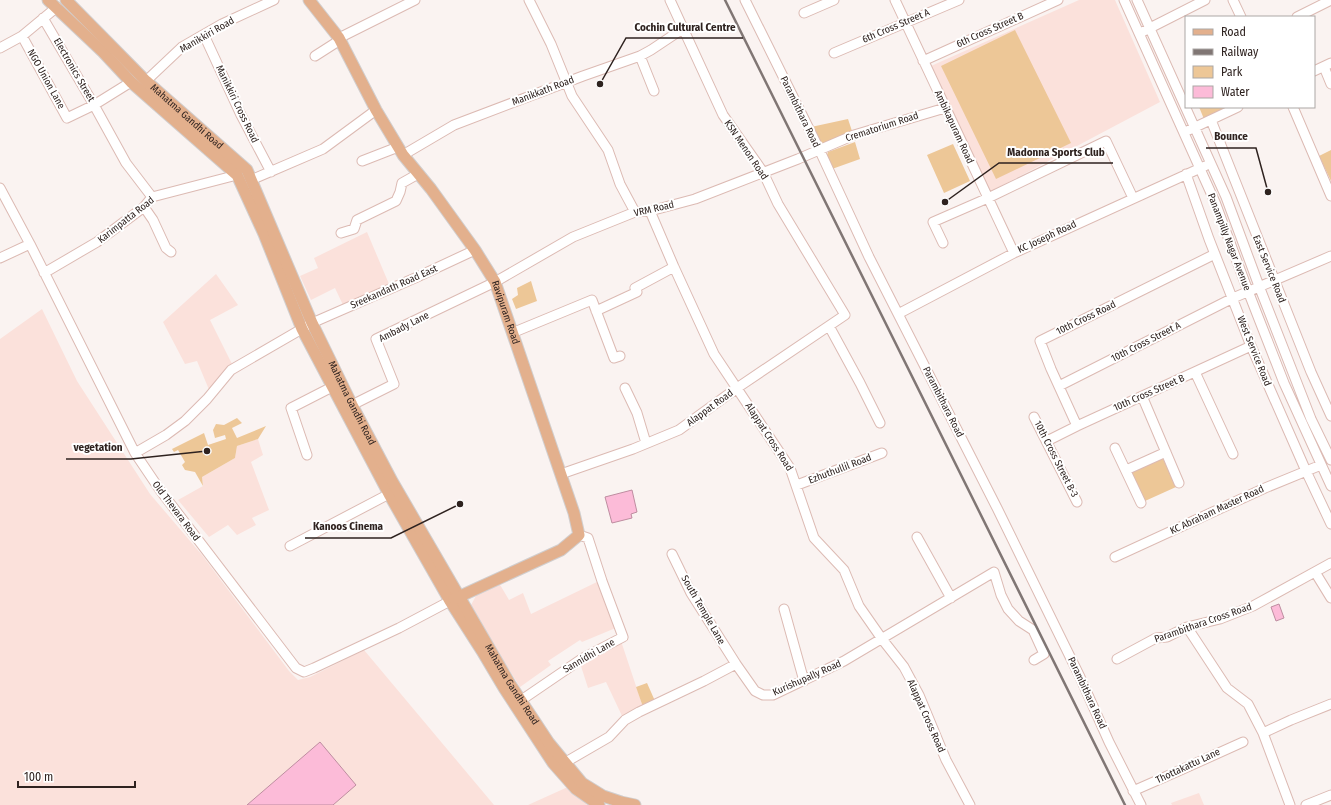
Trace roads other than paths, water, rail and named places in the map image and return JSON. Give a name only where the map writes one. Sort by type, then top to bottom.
[{"type":"main road","name":"Ravipuram Road","points":[[309,0],[340,39],[376,110],[401,151],[475,250],[494,282],[561,474],[574,513],[579,536]]},
{"type":"main road","name":"Mahatma Gandhi Road","points":[[58,1],[247,170],[312,324],[352,404],[482,652],[553,763],[576,789],[600,802],[621,802],[635,805]]},
{"type":"main road","name":"Mahatma Gandhi Road","points":[[58,1],[132,82],[237,175],[264,234],[302,329],[389,494],[455,599],[549,743],[600,802]]},
{"type":"main road","points":[[455,599],[561,550],[579,536]]},
{"type":"street","name":"Manikkiri Road","points":[[146,81],[182,47],[222,24],[274,0]]},
{"type":"street","points":[[315,56],[340,39],[415,0]]},
{"type":"street","points":[[529,0],[551,44],[572,96],[608,150],[620,184],[635,212]]},
{"type":"street","name":"KSN Menon Road","points":[[670,0],[723,114],[763,172],[778,204],[845,315]]},
{"type":"street","name":"Parambithara Road","points":[[745,0],[819,149],[869,257],[997,508],[1080,677],[1109,742],[1141,805]]},
{"type":"street","points":[[804,13],[834,0]]},
{"type":"street","name":"Ambikapuram Road","points":[[895,0],[1014,253]]},
{"type":"street","name":"6th Cross Street A","points":[[834,53],[959,0]]},
{"type":"street","name":"6th Cross Street B","points":[[923,61],[1058,0]]},
{"type":"street","name":"Panampilly Nagar Avenue","points":[[1124,0],[1215,202],[1284,383],[1331,486]]},
{"type":"street","name":"Panampilly Nagar Avenue","points":[[1137,0],[1185,106]]},
{"type":"street","points":[[1140,34],[1205,0]]},
{"type":"street","points":[[1233,0],[1241,16]]},
{"type":"street","points":[[1299,16],[1331,0]]},
{"type":"street","points":[[0,48],[22,36],[43,18],[58,1]]},
{"type":"street","name":"Electronics Street","points":[[43,18],[94,105],[132,82]]},
{"type":"street","name":"Manikkath Road","points":[[362,161],[401,151],[454,125],[566,82],[640,56],[684,28]]},
{"type":"street","name":"Manikkiri Cross Road","points":[[204,35],[241,115],[271,172]]},
{"type":"street","name":"NGO Union Lane","points":[[22,36],[67,118],[94,105]]},
{"type":"street","points":[[640,56],[654,91]]},
{"type":"street","points":[[1315,71],[1327,65],[1331,84]]},
{"type":"street","points":[[94,105],[126,164],[152,197]]},
{"type":"street","name":"Crematorium Road","points":[[798,159],[854,135],[945,108]]},
{"type":"street","name":"Panampilly Nagar Avenue","points":[[1186,108],[1226,198],[1312,419],[1331,460]]},
{"type":"street","points":[[1184,133],[1236,108]]},
{"type":"street","points":[[1293,108],[1331,196]]},
{"type":"street","points":[[251,180],[323,148],[376,110]]},
{"type":"street","name":"East Service Road","points":[[1211,120],[1311,372],[1331,416]]},
{"type":"street","points":[[943,243],[933,222],[988,198],[1106,141],[1133,198]]},
{"type":"street","name":"VRM Road","points":[[494,282],[573,237],[635,212],[650,212],[695,199],[798,159]]},
{"type":"street","name":"KC Joseph Road","points":[[898,314],[1014,253],[1211,163]]},
{"type":"street","points":[[341,233],[354,229],[356,220],[396,201],[402,183],[418,174]]},
{"type":"street","name":"West Service Road","points":[[1186,174],[1251,346],[1331,524]]},
{"type":"street","name":"Karimpatta Road","points":[[44,273],[97,242],[144,207],[152,197],[237,175]]},
{"type":"street","name":"Old Thevara Road","points":[[0,188],[30,244],[135,453],[160,490],[296,668],[304,672],[314,668],[399,628],[455,599]]},
{"type":"street","points":[[144,207],[153,220],[166,248],[171,252]]},
{"type":"street","name":"Alappat Cross Road","points":[[650,212],[714,354],[790,468],[814,538],[844,570],[860,606],[882,639],[904,667],[919,695],[946,760],[970,805]]},
{"type":"street","points":[[0,258],[30,244]]},
{"type":"street","name":"Sreekandath Road East","points":[[135,453],[166,435],[185,421],[207,400],[231,370],[312,324],[475,250]]},
{"type":"street","name":"10th Cross Road","points":[[1077,426],[1040,340],[1216,254]]},
{"type":"street","points":[[1233,298],[1331,256]]},
{"type":"street","points":[[596,311],[637,292],[635,288],[674,267]]},
{"type":"street","name":"Ambady Lane","points":[[352,404],[394,384],[376,339],[494,282]]},
{"type":"street","name":"10th Cross Street A","points":[[1059,386],[1233,298]]},
{"type":"street","points":[[512,333],[592,300],[617,357]]},
{"type":"street","name":"Alappat Road","points":[[561,474],[680,430],[737,388],[845,315]]},
{"type":"street","points":[[829,326],[880,423]]},
{"type":"street","name":"10th Cross Street B","points":[[1047,441],[1251,346]]},
{"type":"street","points":[[1195,372],[1233,454]]},
{"type":"street","points":[[307,455],[291,408],[332,387]]},
{"type":"street","points":[[625,388],[637,413],[646,443]]},
{"type":"street","points":[[1142,396],[1179,483]]},
{"type":"street","name":"10th Cross Street B-3","points":[[1034,417],[1077,502]]},
{"type":"street","points":[[1115,448],[1141,503]]},
{"type":"street","points":[[1126,470],[1166,452]]},
{"type":"street","name":"Ezhuthullil Road","points":[[797,485],[882,453]]},
{"type":"street","name":"KC Abraham Master Road","points":[[1115,557],[1321,464]]},
{"type":"street","points":[[290,546],[389,494]]},
{"type":"street","name":"Sannidhi Lane","points":[[520,700],[583,658],[623,637],[588,538],[579,536]]},
{"type":"street","points":[[917,537],[951,598]]},
{"type":"street","name":"South Temple Lane","points":[[672,554],[691,593],[736,664]]},
{"type":"street","name":"Parambithara Cross Road","points":[[1117,659],[1156,638],[1167,637],[1187,627],[1220,619],[1253,606],[1331,563]]},
{"type":"street","name":"Kurishupally Road","points":[[736,664],[755,691],[763,695],[773,695],[844,661],[994,572],[1001,595],[1008,610],[1019,621],[1033,630],[1044,654],[1034,660]]},
{"type":"street","points":[[1315,572],[1331,598]]},
{"type":"street","points":[[784,609],[804,681]]},
{"type":"street","points":[[1187,627],[1227,688],[1248,704],[1263,733],[1290,805]]},
{"type":"street","points":[[566,762],[609,737],[625,720],[736,664]]},
{"type":"street","points":[[1263,733],[1331,704]]},
{"type":"street","name":"Thottakattu Lane","points":[[1133,791],[1243,742]]},
{"type":"street","points":[[1307,805],[1331,795]]},
{"type":"water","points":[[632,490],[637,512],[631,514],[632,518],[612,523],[605,497]]},
{"type":"water","points":[[1279,604],[1284,618],[1276,621],[1271,607]]},
{"type":"water","points":[[320,742],[356,785],[333,805],[247,805]]},
{"type":"railway","points":[[725,0],[1125,805]]},
{"type":"place","name":"Cochin Cultural Centre","points":[[600,84]]},
{"type":"place","name":"Bounce","points":[[1268,192]]},
{"type":"place","name":"Madonna Sports Club","points":[[945,202]]},
{"type":"place","name":"vegetation","points":[[207,451]]},
{"type":"place","name":"Kanoos Cinema","points":[[460,504]]}]
